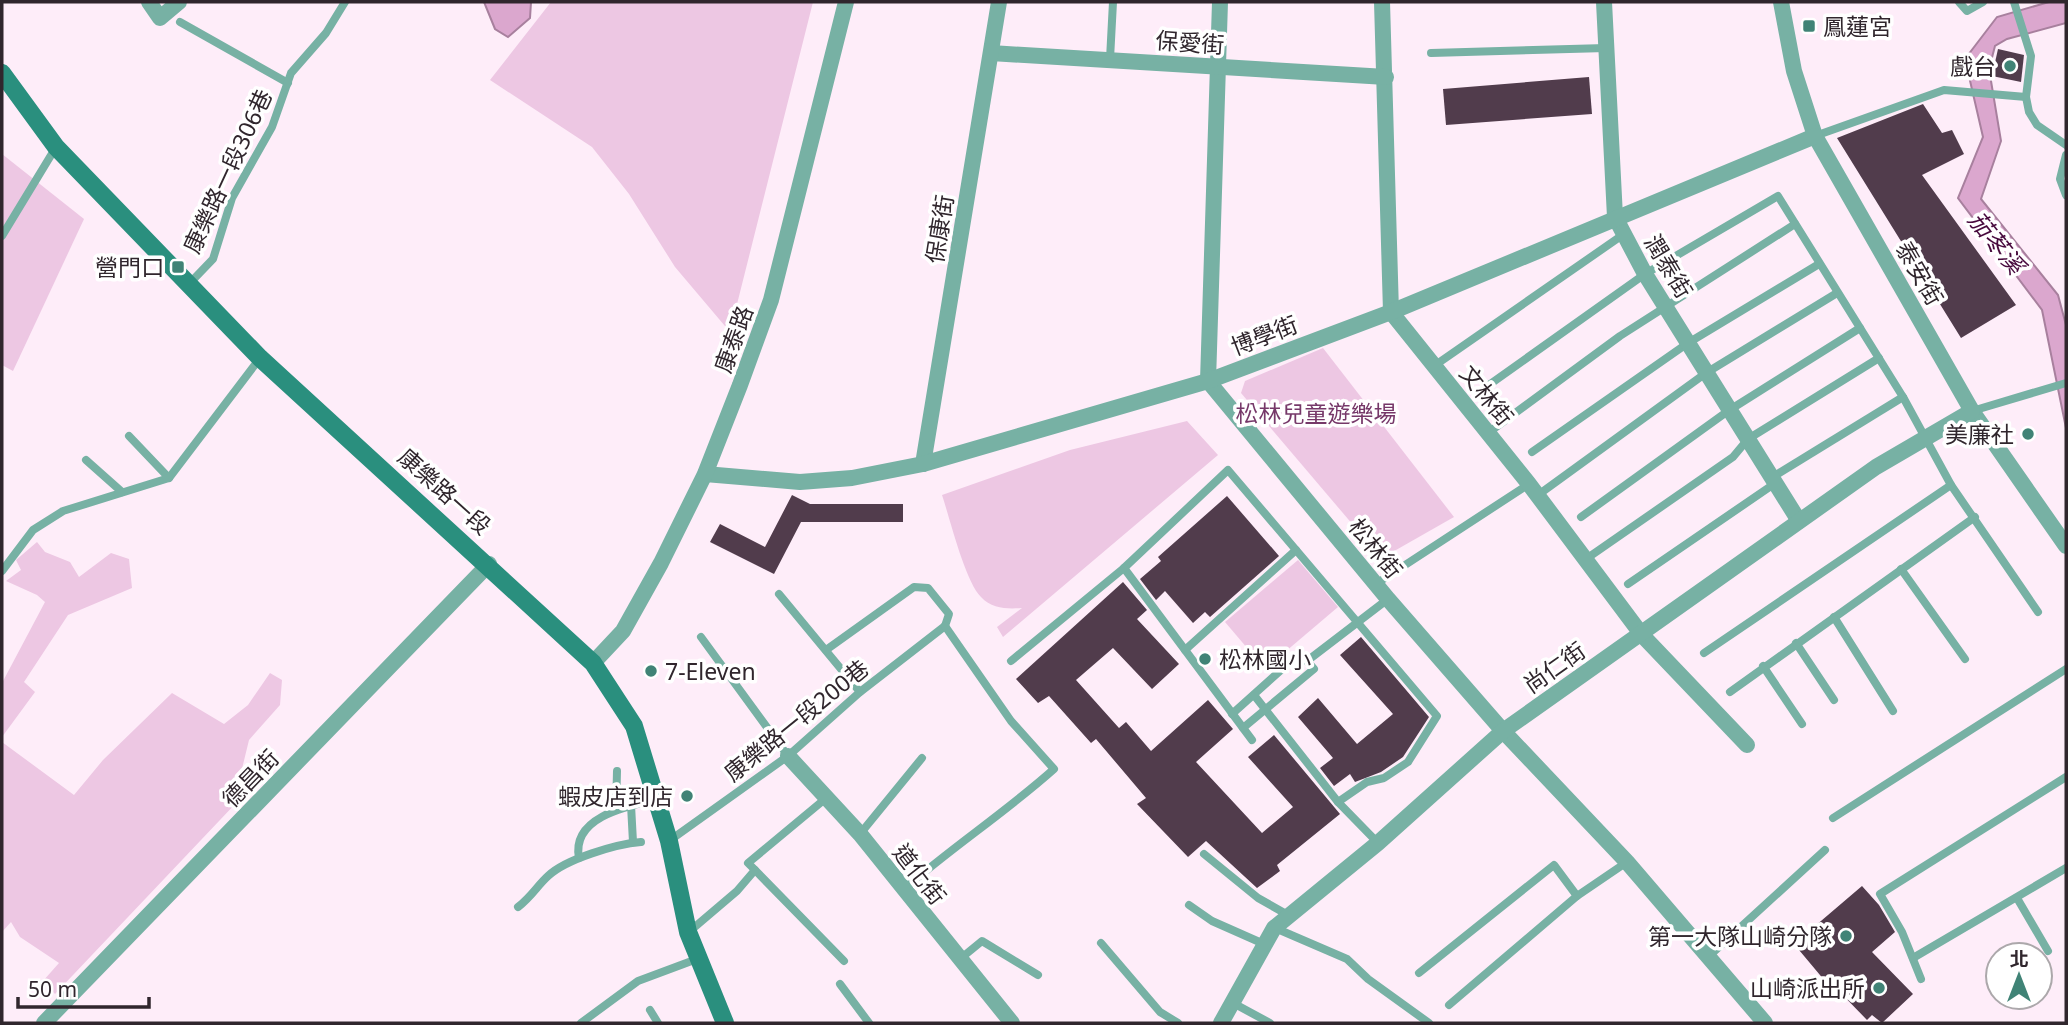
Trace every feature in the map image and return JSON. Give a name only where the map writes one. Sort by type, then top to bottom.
[{"type":"street","points":[[149,2],[160,18],[179,2]]},
{"type":"street","name":"康泰路","points":[[593,663],[623,631],[705,474],[771,300],[846,2]]},
{"type":"street","name":"保康街","points":[[923,464],[999,2]]},
{"type":"street","points":[[1208,381],[1220,2]]},
{"type":"street","points":[[1382,2],[1391,312]]},
{"type":"street","name":"潤泰街","points":[[1604,2],[1615,217],[1645,274],[1798,521]]},
{"type":"street","name":"泰安街","points":[[1781,2],[1794,71],[1815,136],[1972,411],[2066,546]]},
{"type":"street","name":"保愛街","points":[[990,54],[1385,77]]},
{"type":"street","name":"康樂路一段","points":[[2,73],[56,147],[260,358],[489,564],[593,663],[634,726],[669,841],[688,932],[725,1023]]},
{"type":"street","name":"博學街","points":[[705,474],[800,482],[852,478],[923,464],[1208,381],[1391,312],[1815,136]]},
{"type":"street","name":"文林街","points":[[1391,312],[1534,490],[1642,635],[1747,745]]},
{"type":"street","name":"松林街","points":[[1208,381],[1388,599],[1503,732],[1627,862],[1765,1023]]},
{"type":"street","name":"尚仁街","points":[[1221,1023],[1274,928],[1378,843],[1503,732],[1798,521],[1924,437],[1972,411]]},
{"type":"street","name":"德昌街","points":[[44,1023],[489,564]]},
{"type":"street","name":"道化街","points":[[788,755],[825,799],[860,834],[1012,1023]]},
{"type":"lane","name":"康樂路一段306巷","points":[[188,285],[213,259],[232,198],[272,127],[290,73],[326,33],[345,2]]},
{"type":"lane","points":[[1110,59],[1112,2]]},
{"type":"lane","points":[[1959,2],[1966,11],[1983,2]]},
{"type":"lane","points":[[2014,4],[2031,56],[2026,97],[2029,112],[2037,125],[2066,145]]},
{"type":"lane","points":[[180,22],[288,83]]},
{"type":"lane","points":[[1430,53],[1606,48]]},
{"type":"lane","points":[[1815,136],[1944,90],[2026,97]]},
{"type":"lane","points":[[2,236],[56,147]]},
{"type":"lane","points":[[2066,155],[2060,179],[2066,195]]},
{"type":"lane","points":[[1479,392],[1645,274],[1778,196],[1903,397],[1951,485],[2038,612]]},
{"type":"lane","points":[[1488,433],[1620,337],[1795,224]]},
{"type":"lane","points":[[1434,366],[1624,234]]},
{"type":"lane","points":[[1532,453],[1688,343],[1819,264]]},
{"type":"lane","points":[[1376,584],[1534,490],[1706,373],[1837,293]]},
{"type":"lane","points":[[1581,517],[1728,411],[1860,328]]},
{"type":"lane","points":[[2,571],[33,530],[62,511],[169,478],[260,358]]},
{"type":"lane","points":[[1586,559],[1733,457],[1748,439],[1879,358]]},
{"type":"lane","points":[[1972,411],[2066,383]]},
{"type":"lane","points":[[1628,584],[1773,481],[1903,397]]},
{"type":"lane","points":[[129,436],[169,478]]},
{"type":"lane","points":[[86,460],[122,492]]},
{"type":"lane","points":[[1011,661],[1124,568],[1228,470],[1437,716],[1416,751],[1399,770],[1367,782],[1338,803]]},
{"type":"lane","points":[[1704,653],[1951,485]]},
{"type":"lane","points":[[1730,692],[1975,517]]},
{"type":"lane","points":[[1185,650],[1296,550]]},
{"type":"lane","points":[[1124,568],[1252,740]]},
{"type":"lane","points":[[1901,569],[1965,659]]},
{"type":"lane","points":[[826,650],[914,587],[928,588],[948,614],[945,626],[1011,721],[1054,769],[1013,807],[944,854],[903,890]]},
{"type":"lane","points":[[779,594],[860,692]]},
{"type":"lane","points":[[1307,661],[1388,599]]},
{"type":"lane","points":[[1834,617],[1893,711]]},
{"type":"lane","name":"康樂路一段200巷","points":[[669,841],[788,755],[860,692],[945,626]]},
{"type":"lane","points":[[701,637],[788,755]]},
{"type":"lane","points":[[1796,643],[1834,700]]},
{"type":"lane","points":[[1232,714],[1300,653],[1314,669],[1243,728]]},
{"type":"lane","points":[[1763,667],[1802,724]]},
{"type":"lane","points":[[1833,818],[2066,669]]},
{"type":"lane","points":[[1254,695],[1338,803],[1378,843]]},
{"type":"lane","points":[[860,834],[922,758]]},
{"type":"lane","points":[[616,810],[617,771]]},
{"type":"lane","points":[[1921,979],[1880,894],[2066,777]]},
{"type":"lane","points":[[579,859],[580,837],[596,822],[616,810],[657,799]]},
{"type":"lane","points":[[825,799],[748,863],[844,961]]},
{"type":"lane","points":[[518,908],[534,894],[546,877],[564,864],[637,842],[631,805]]},
{"type":"lane","points":[[1708,957],[1825,850]]},
{"type":"lane","points":[[1204,853],[1258,898],[1289,915]]},
{"type":"lane","points":[[1449,1006],[1577,896],[1627,862]]},
{"type":"lane","points":[[1419,973],[1553,865],[1577,896]]},
{"type":"lane","points":[[1913,958],[2066,868]]},
{"type":"lane","points":[[688,932],[737,891],[755,870]]},
{"type":"lane","points":[[2017,898],[2042,941]]},
{"type":"lane","points":[[1189,905],[1212,921],[1264,944]]},
{"type":"lane","points":[[1274,928],[1347,958],[1368,979],[1429,1023]]},
{"type":"lane","points":[[960,959],[982,941],[1038,975]]},
{"type":"lane","points":[[1101,943],[1160,1012],[1178,1023]]},
{"type":"lane","points":[[581,1023],[638,981],[697,959]]},
{"type":"lane","points":[[840,984],[869,1023]]},
{"type":"lane","points":[[1233,1003],[1270,1023]]},
{"type":"lane","points":[[650,1010],[658,1023]]},
{"type":"green space","points":[[551,2],[813,2],[730,332],[675,267],[629,194],[592,147],[490,80]]},
{"type":"green space","points":[[2,154],[84,219],[13,371],[2,365]]},
{"type":"green space","name":"松林兒童遊樂場","points":[[1323,348],[1454,517],[1389,554],[1376,552],[1241,393],[1245,381]]},
{"type":"green space","points":[[1187,421],[1218,455],[1003,637],[997,627],[1022,608],[995,606],[985,601],[975,589],[942,495],[1070,450]]},
{"type":"green space","points":[[37,542],[45,552],[70,562],[79,577],[111,553],[129,559],[132,588],[68,615],[24,682],[35,692],[2,737],[2,683],[45,602],[37,595],[6,581],[21,570],[16,560]]},
{"type":"green space","points":[[1298,560],[1338,607],[1265,669],[1225,622]]},
{"type":"green space","points":[[270,673],[282,680],[280,705],[249,740],[240,777],[256,782],[55,994],[43,981],[59,963],[20,937],[11,922],[2,932],[2,742],[74,795],[103,760],[172,693],[224,724],[248,705]]},
{"type":"water","points":[[484,2],[531,2],[530,18],[508,37],[495,29]]},
{"type":"water","name":"茄苳溪","points":[[2049,2],[2066,2],[2066,23],[2007,39],[1995,46],[1989,69],[2001,141],[1981,199],[2058,295],[2066,325],[2066,428],[2042,310],[1958,198],[1983,137],[1965,59],[1997,17]]},
{"type":"building","name":"戲台","points":[[1998,49],[2024,55],[2021,82],[1992,76]]},
{"type":"building","points":[[1589,77],[1592,114],[1446,125],[1443,89]]},
{"type":"building","points":[[1923,104],[1942,133],[1952,130],[1964,154],[1922,175],[2016,305],[1961,338],[1837,138]]},
{"type":"building","points":[[792,495],[810,504],[903,504],[903,522],[801,522],[774,574],[710,542],[720,524],[765,547]]},
{"type":"building","points":[[1227,496],[1279,556],[1210,617],[1205,612],[1193,623],[1165,591],[1156,600],[1140,579],[1161,561],[1158,557]]},
{"type":"building","points":[[1123,582],[1147,610],[1137,619],[1179,664],[1152,689],[1113,648],[1076,680],[1119,728],[1126,722],[1151,751],[1208,700],[1233,729],[1196,762],[1262,833],[1293,807],[1248,757],[1274,735],[1340,814],[1277,865],[1280,871],[1257,888],[1206,841],[1188,857],[1137,804],[1146,798],[1096,739],[1091,743],[1049,696],[1038,703],[1016,679]]},
{"type":"building","points":[[1361,637],[1429,717],[1403,757],[1381,772],[1355,782],[1350,774],[1334,786],[1320,768],[1333,758],[1298,717],[1318,698],[1357,744],[1393,714],[1340,655]]},
{"type":"building","name":"第一大隊山崎分隊","points":[[1862,886],[1879,905],[1895,932],[1872,952],[1913,994],[1882,1023],[1872,1015],[1867,1020],[1833,985],[1830,987],[1794,944]]},
{"type":"place","name":"鳳蓮宮","points":[[1809,26]]},
{"type":"place","name":"戲台","points":[[2010,66]]},
{"type":"place","name":"營門口","points":[[178,267]]},
{"type":"place","name":"美廉社","points":[[2028,434]]},
{"type":"place","name":"松林國小","points":[[1205,659]]},
{"type":"place","name":"7-Eleven","points":[[651,671]]},
{"type":"place","name":"蝦皮店到店","points":[[687,796]]},
{"type":"place","name":"第一大隊山崎分隊","points":[[1846,936]]},
{"type":"place","name":"山崎派出所","points":[[1879,988]]}]
